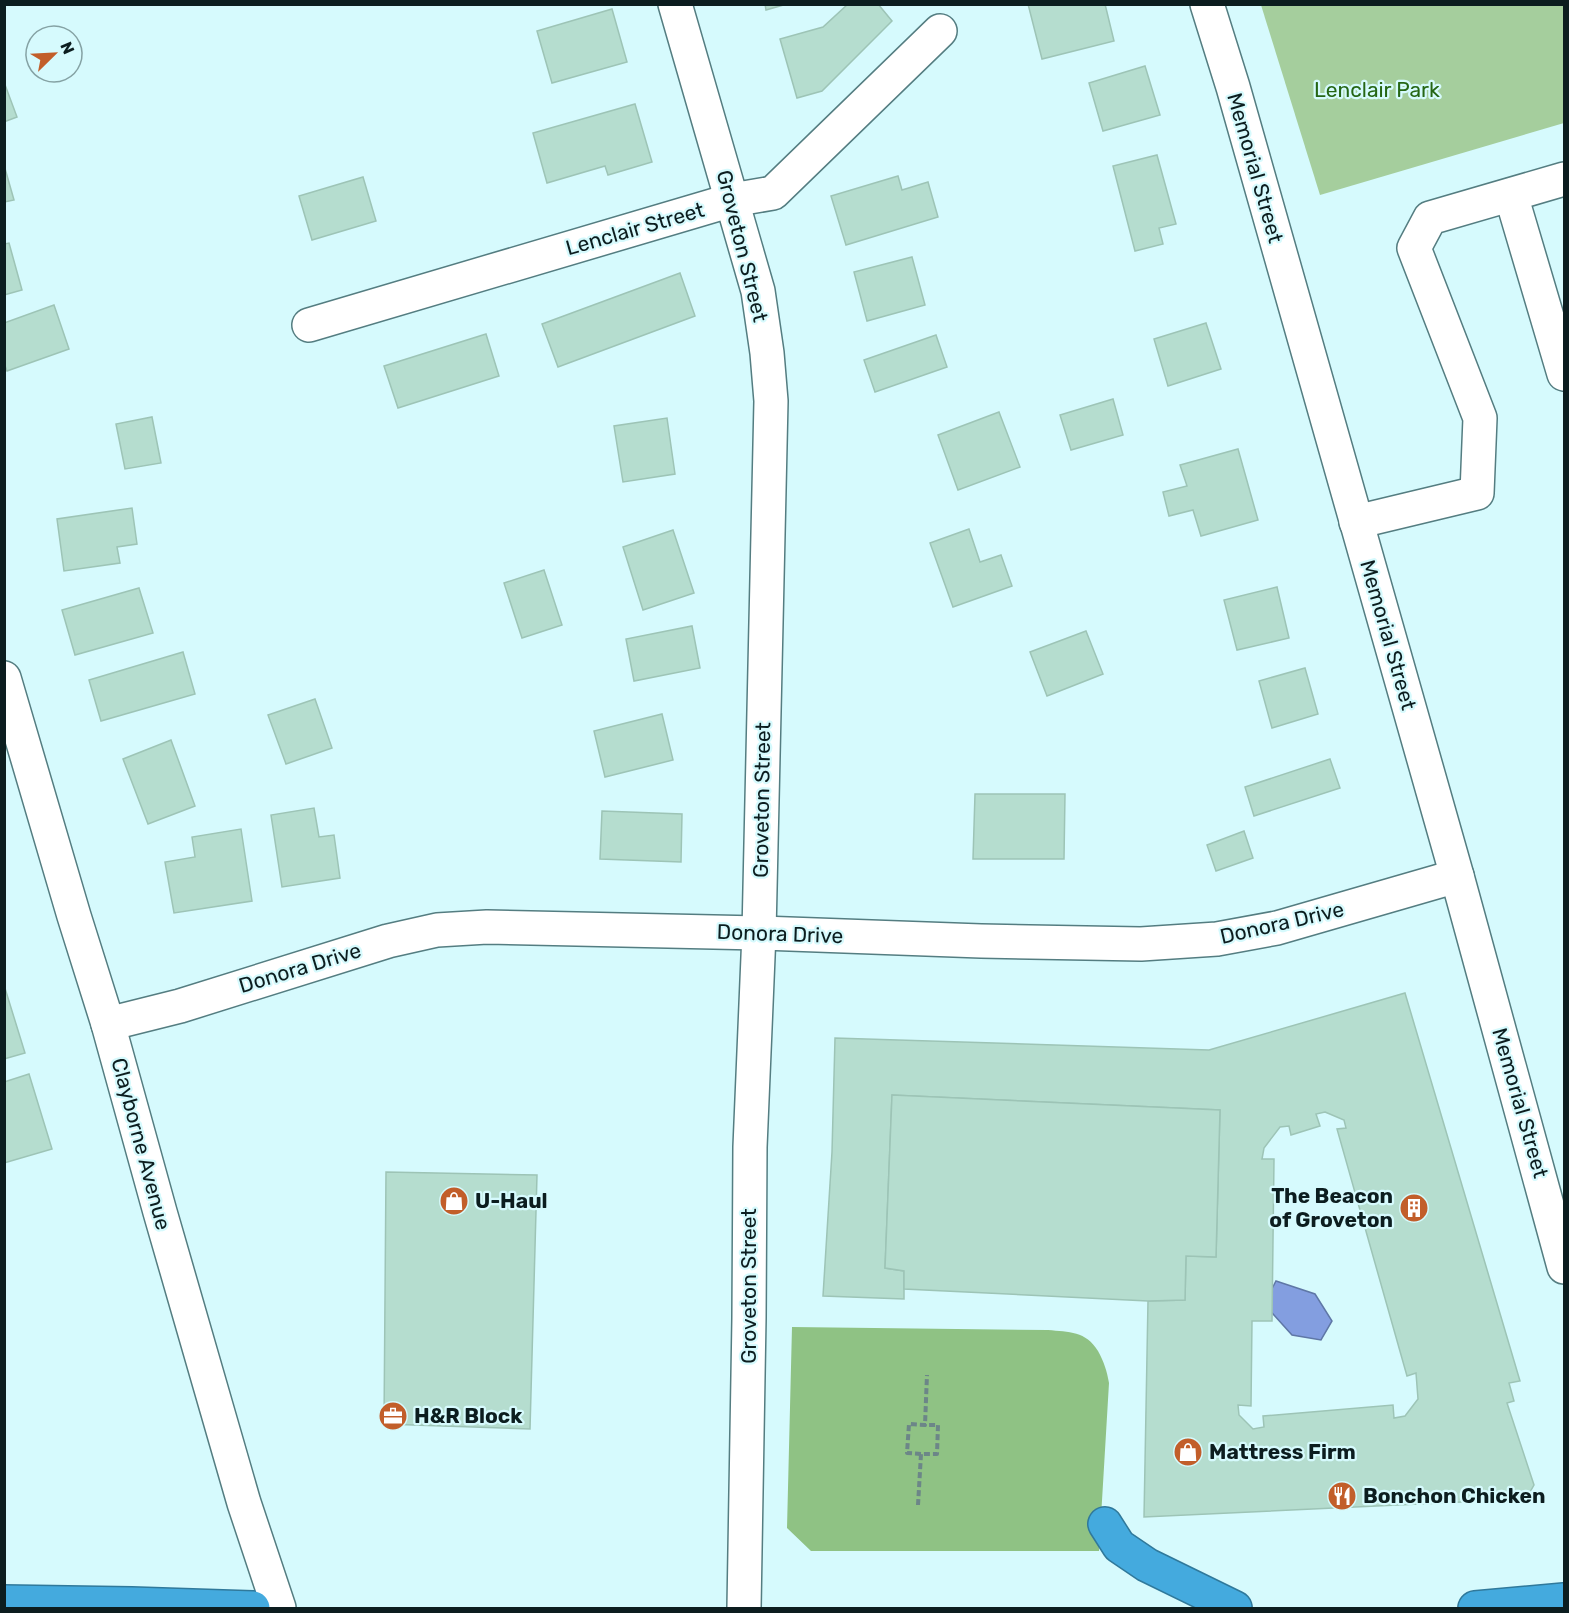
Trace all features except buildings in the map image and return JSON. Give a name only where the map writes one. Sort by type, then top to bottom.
[{"type":"highway","points":[[1105,1524],[1119,1546],[1147,1565],[1235,1608]]},
{"type":"highway","points":[[1475,1608],[1564,1600]]},
{"type":"highway","points":[[4,1602],[253,1608]]},
{"type":"street","name":"Groveton Street","points":[[675,4],[758,291],[771,401],[759,933],[750,1147],[744,1608]]},
{"type":"street","name":"Memorial Street","points":[[1208,4],[1456,876],[1559,1224],[1564,1267]]},
{"type":"street","name":"Lenclair Street","points":[[309,325],[732,200],[773,193],[940,32]]},
{"type":"street","points":[[1356,522],[1477,493],[1480,418],[1414,248],[1430,218],[1564,179]]},
{"type":"street","points":[[1511,195],[1564,374]]},
{"type":"street","name":"Clayborne Avenue","points":[[4,678],[108,1024],[240,1492],[279,1608]]},
{"type":"street","name":"Donora Drive","points":[[108,1024],[180,1006],[388,941],[437,930],[487,927],[1141,944],[1217,939],[1277,928],[1456,876]]},
{"type":"path","points":[[925,1425],[927,1375]]},
{"type":"path","points":[[909,1424],[925,1425],[938,1425],[937,1454],[907,1453],[909,1424]]},
{"type":"path","points":[[918,1505],[921,1454]]},
{"type":"green space","name":"Lenclair Park","points":[[1261,5],[1564,5],[1564,123],[1320,195]]},
{"type":"green space","points":[[792,1327],[1048,1330],[1076,1334],[1088,1340],[1100,1355],[1109,1383],[1099,1551],[811,1551],[787,1528]]},
{"type":"water","points":[[1276,1281],[1315,1294],[1332,1321],[1321,1340],[1292,1335],[1264,1304]]},
{"type":"place","name":"U-Haul","points":[[454,1201]]},
{"type":"place","name":"The Beacon of Groveton","points":[[1414,1208]]},
{"type":"place","name":"H&R Block","points":[[393,1416]]},
{"type":"place","name":"Mattress Firm","points":[[1188,1452]]},
{"type":"place","name":"Bonchon Chicken","points":[[1342,1496]]}]
